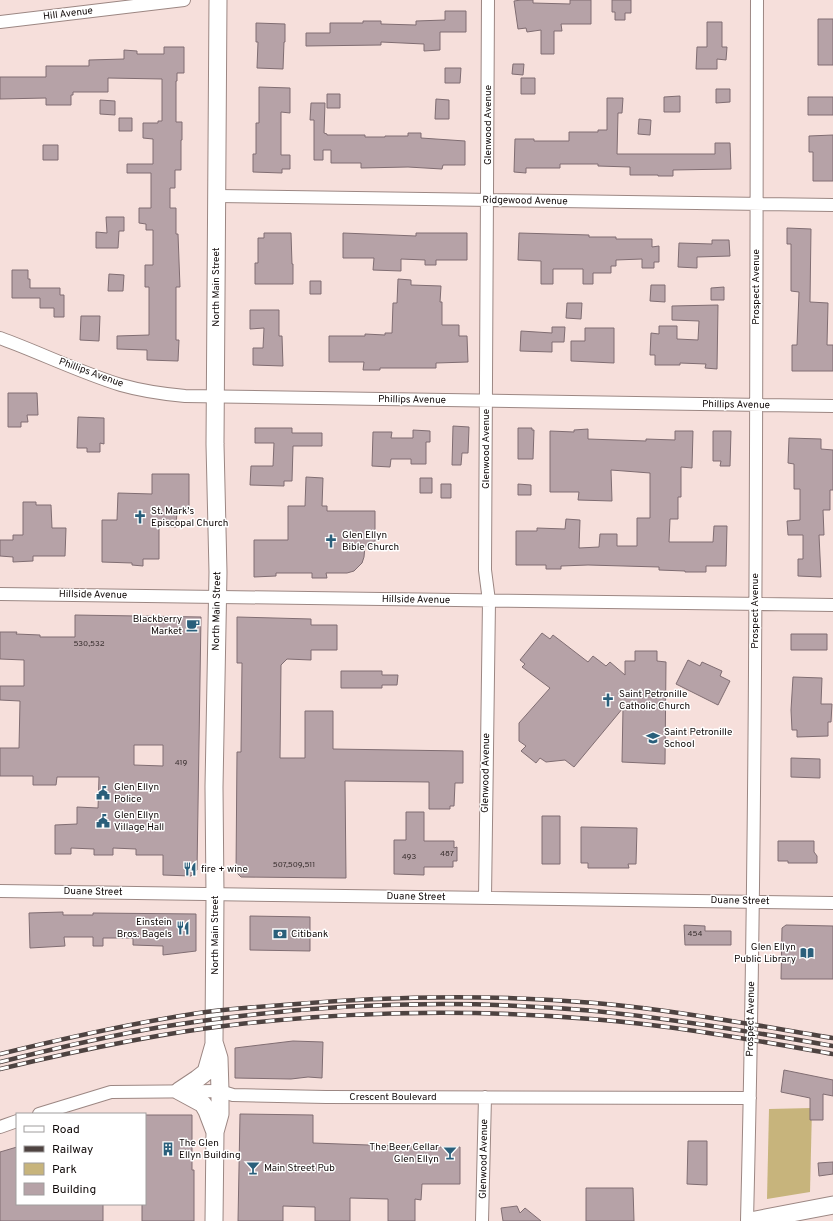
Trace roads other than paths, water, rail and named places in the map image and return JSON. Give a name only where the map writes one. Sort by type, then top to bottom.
[{"type":"street","name":"Hill Avenue","points":[[0,22],[184,0]]},
{"type":"street","name":"North Main Street","points":[[214,1221],[215,1132],[220,1114],[219,1058],[214,1042],[216,895],[214,787],[218,597],[215,397],[218,0]]},
{"type":"street","name":"Glenwood Avenue","points":[[485,898],[489,601],[485,570],[488,0]]},
{"type":"street","name":"Prospect Avenue","points":[[748,1221],[753,902],[757,0]]},
{"type":"street","name":"Ridgewood Avenue","points":[[217,196],[833,205]]},
{"type":"street","name":"Phillips Avenue","points":[[0,338],[44,355],[69,367],[121,385],[184,396],[833,406]]},
{"type":"street","name":"Hillside Avenue","points":[[0,594],[833,605]]},
{"type":"street","name":"Duane Street","points":[[0,891],[833,903]]},
{"type":"street","points":[[178,1091],[197,1080],[206,1072],[214,1042]]},
{"type":"street","points":[[178,1091],[203,1104],[207,1110],[215,1132]]},
{"type":"street","name":"Crescent Boulevard","points":[[42,1113],[111,1092],[220,1091],[233,1095],[750,1098]]},
{"type":"street","name":"Glenwood Avenue","points":[[482,1221],[485,1097]]},
{"type":"street","points":[[0,1127],[16,1121]]},
{"type":"street","points":[[748,1221],[833,1205]]},
{"type":"railway","points":[[0,1054],[124,1026],[209,1012],[322,1002],[439,997],[517,998],[625,1006],[714,1018],[833,1038]]},
{"type":"railway","points":[[0,1062],[121,1034],[215,1019],[323,1008],[432,1004],[541,1007],[595,1011],[714,1026],[833,1046]]},
{"type":"railway","points":[[0,1069],[115,1044],[174,1033],[232,1025],[321,1017],[411,1013],[546,1016],[652,1025],[773,1043],[833,1054]]},
{"type":"place","name":"St. Mark's Episcopal Church","points":[[140,517]]},
{"type":"place","name":"Glen Ellyn Bible Church","points":[[331,541]]},
{"type":"place","name":"Blackberry Market","points":[[193,625]]},
{"type":"place","name":"Saint Petronille Catholic Church","points":[[608,700]]},
{"type":"place","name":"Saint Petronille School","points":[[653,738]]},
{"type":"place","name":"Glen Ellyn Police","points":[[103,793]]},
{"type":"place","name":"Glen Ellyn Village Hall","points":[[103,821]]},
{"type":"place","name":"fire + wine","points":[[190,869]]},
{"type":"place","name":"Einstein Bros. Bagels","points":[[183,928]]},
{"type":"place","name":"Citibank","points":[[280,934]]},
{"type":"place","name":"Glen Ellyn Public Library","points":[[807,953]]},
{"type":"place","name":"The Glen Ellyn Building","points":[[168,1149]]},
{"type":"place","name":"The Beer Cellar Glen Ellyn","points":[[450,1153]]},
{"type":"place","name":"Main Street Pub","points":[[253,1168]]}]
